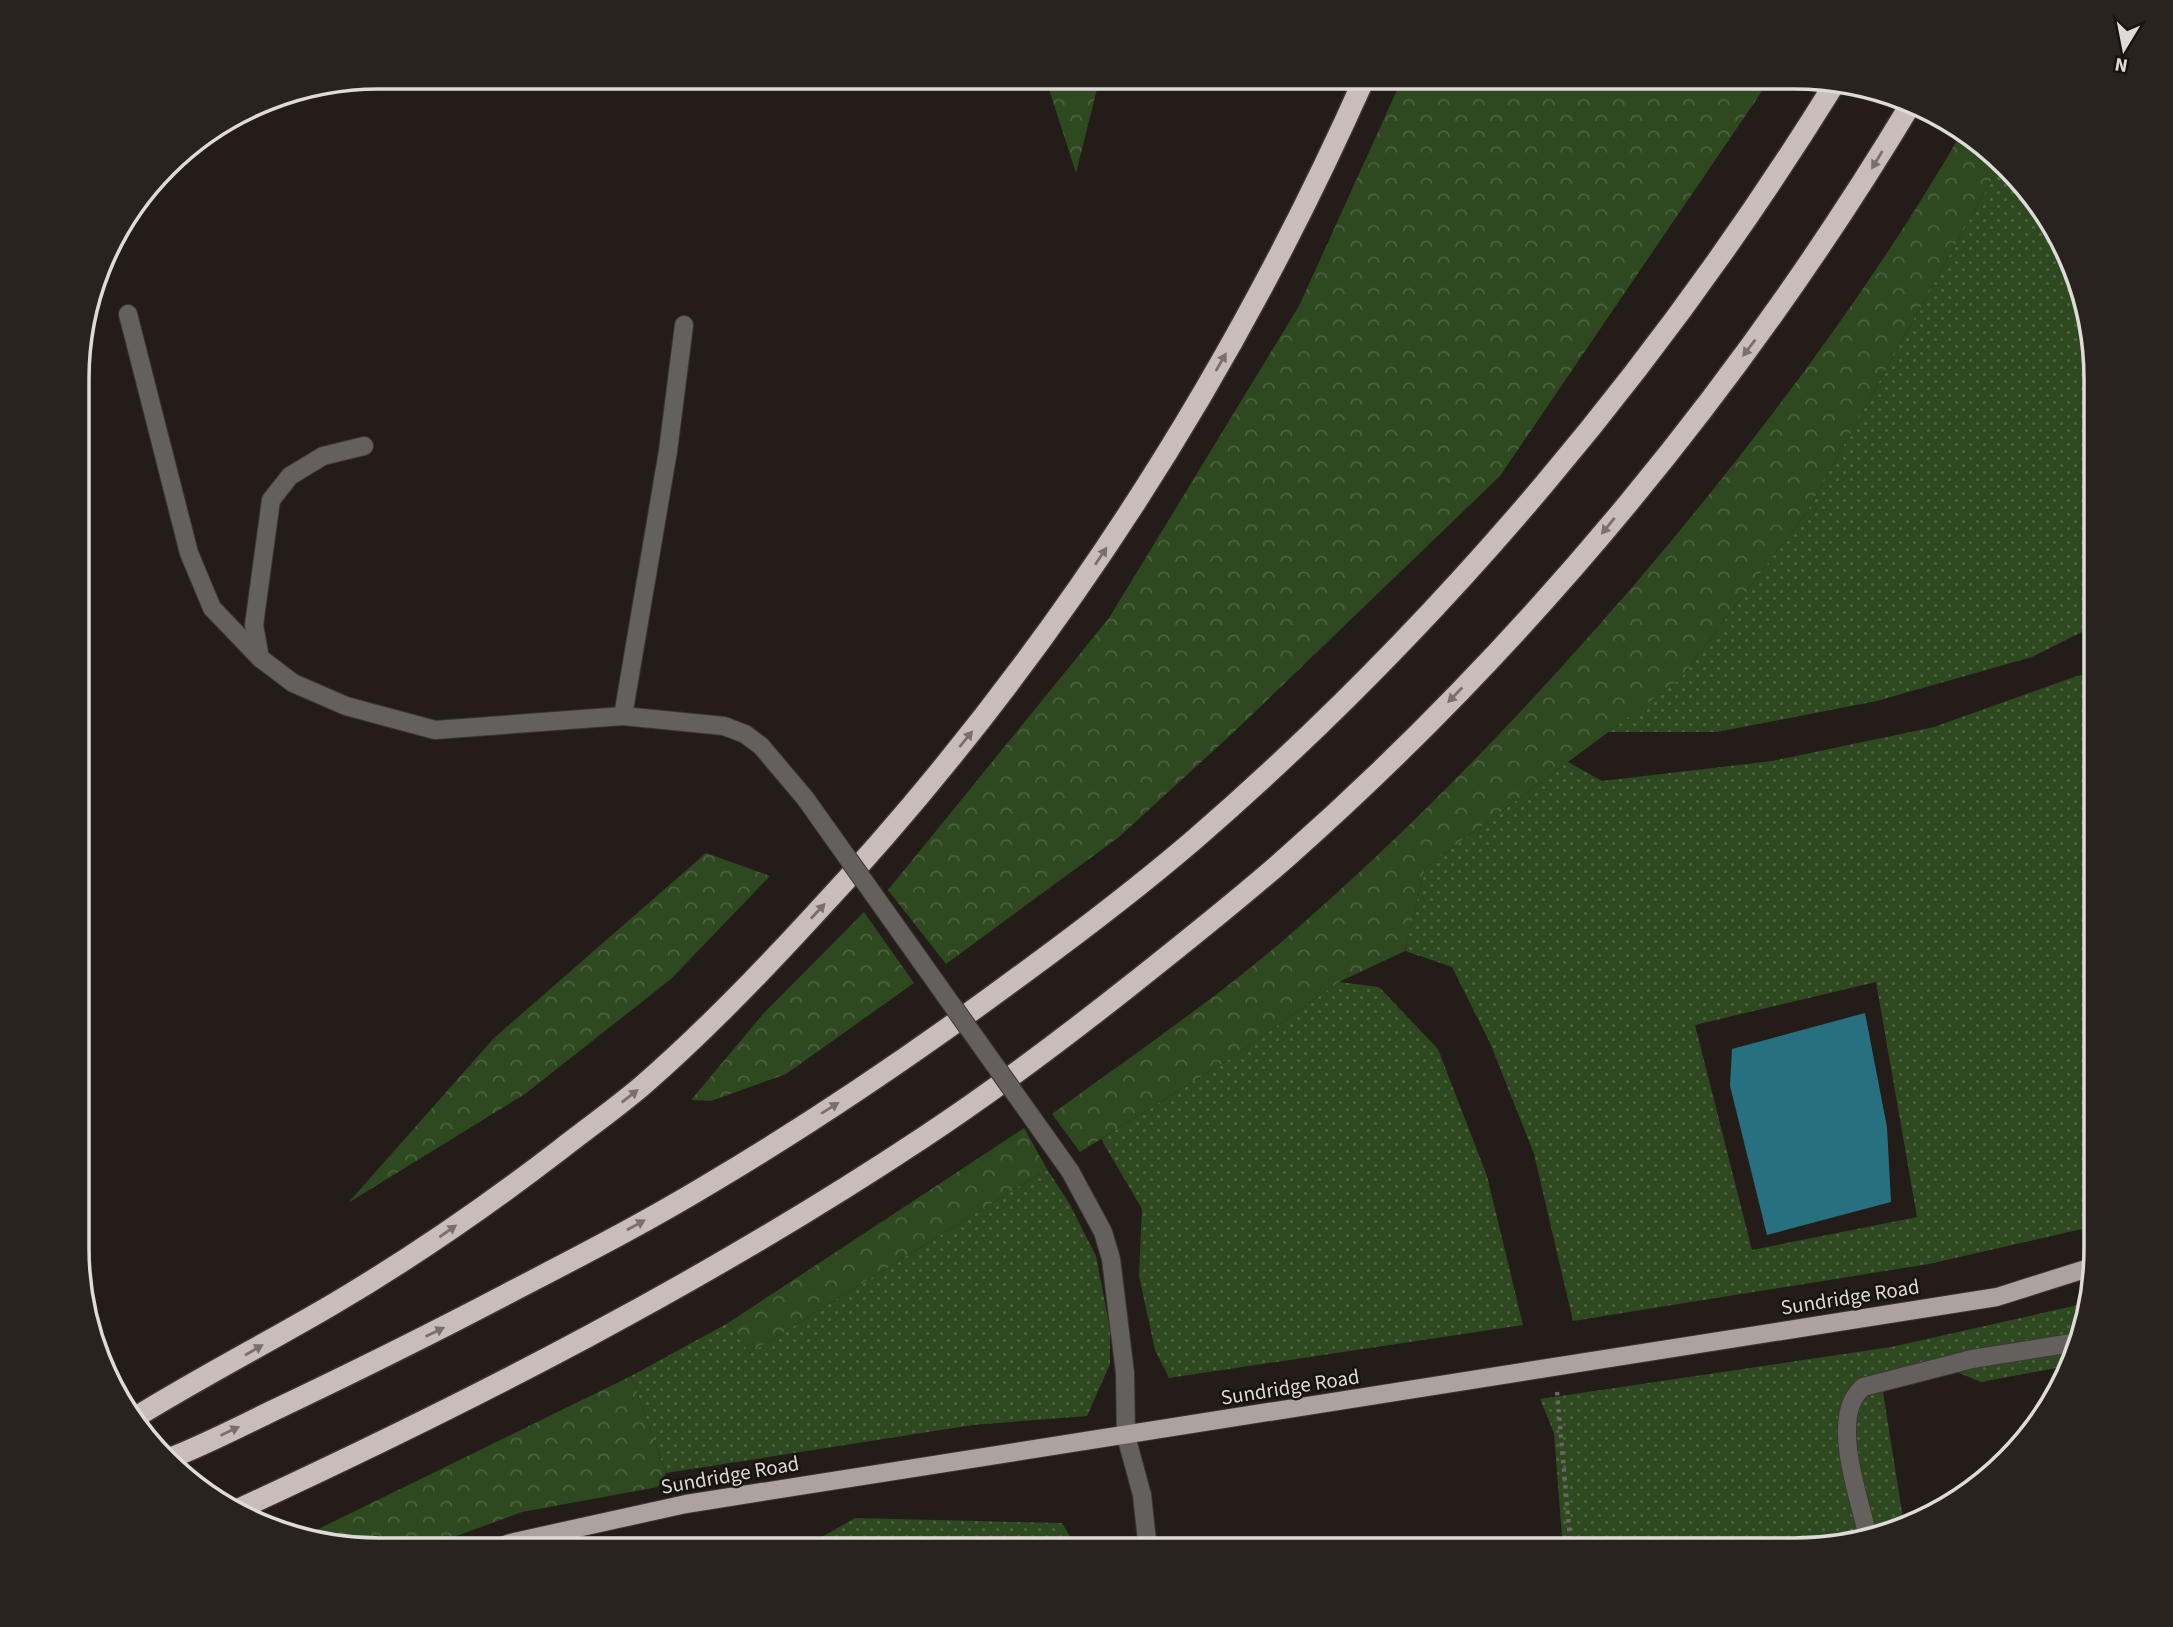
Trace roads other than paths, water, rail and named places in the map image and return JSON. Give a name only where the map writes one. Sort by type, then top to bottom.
[{"type":"highway","points":[[141,1413],[335,1303],[422,1249],[508,1190],[642,1086],[772,961],[841,886],[914,805],[978,724],[1101,557],[1163,459],[1256,300],[1303,210],[1359,89]]},
{"type":"highway","points":[[176,1455],[317,1390],[449,1324],[583,1255],[708,1185],[841,1102],[974,1010],[1083,930],[1194,840],[1303,739],[1408,636],[1508,525],[1604,412],[1702,284],[1778,174],[1830,92]]},
{"type":"highway","points":[[246,1506],[356,1455],[534,1364],[668,1293],[799,1216],[926,1136],[1065,1037],[1182,945],[1287,857],[1397,754],[1473,677],[1609,526],[1696,419],[1788,295],[1870,173],[1906,112]]},
{"type":"main road","name":"Sundridge Road","points":[[532,1538],[687,1504],[1997,1297],[2083,1270]]},
{"type":"lane","points":[[128,314],[189,553],[212,608],[260,658],[293,683],[346,706],[435,730],[623,716],[724,726],[745,734],[761,747],[805,798],[1070,1171],[1098,1223],[1111,1259],[1125,1373],[1126,1436],[1142,1495],[1147,1538]]},
{"type":"lane","points":[[623,716],[668,452],[684,325]]},
{"type":"lane","points":[[260,658],[254,625],[271,500],[290,476],[323,456],[364,446]]},
{"type":"lane","points":[[1866,1529],[1847,1442],[1847,1422],[1852,1400],[1863,1387],[1972,1359],[2067,1344]]},
{"type":"water","points":[[1865,1013],[1887,1127],[1891,1202],[1767,1235],[1730,1086],[1732,1049]]}]
